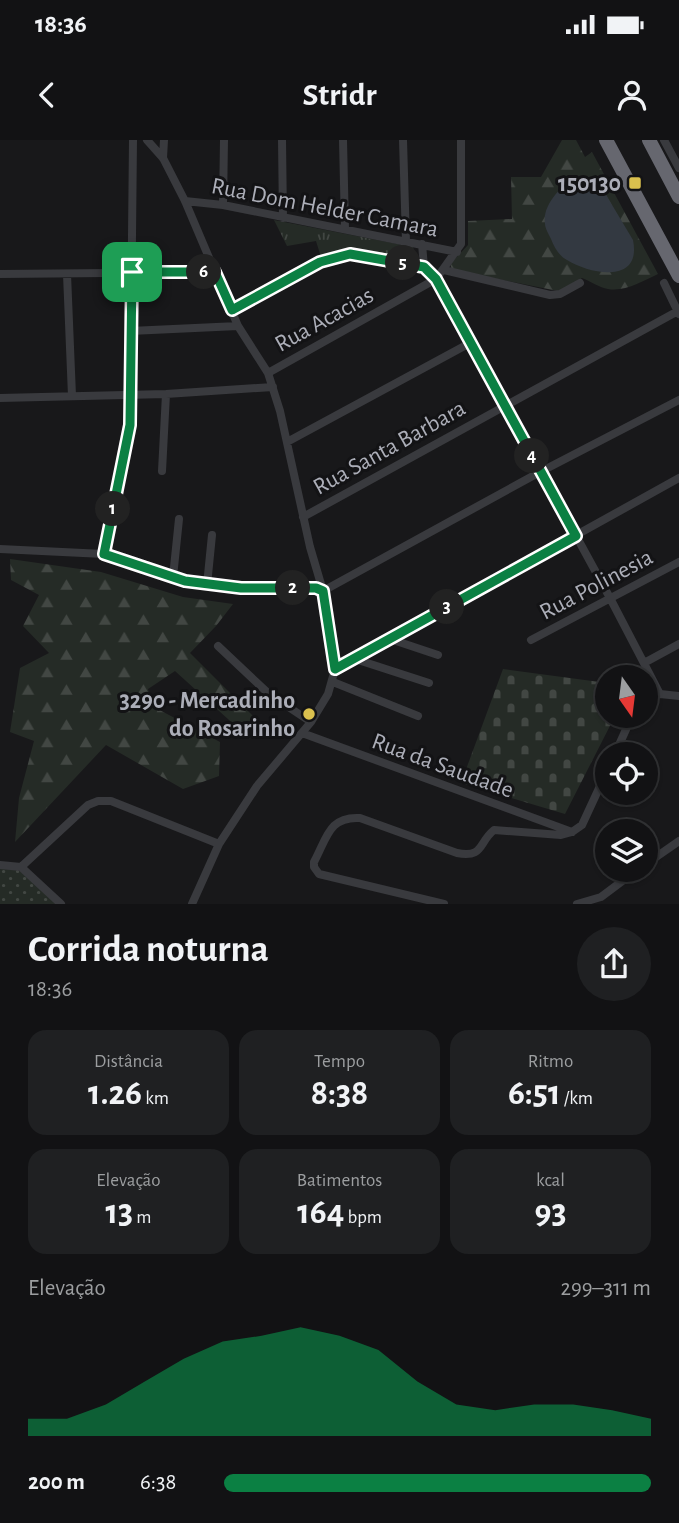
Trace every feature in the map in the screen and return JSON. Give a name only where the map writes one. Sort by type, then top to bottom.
[{"type":"highway","points":[[606,140],[679,276]]},
{"type":"highway","points":[[649,140],[679,197]]},
{"type":"street","points":[[104,554],[130,425],[133,140]]},
{"type":"street","points":[[147,140],[163,158],[185,201],[238,326],[268,373],[273,387],[323,591],[335,669],[333,682],[311,722],[257,786],[219,844],[192,904]]},
{"type":"street","points":[[163,158],[164,140]]},
{"type":"street","points":[[223,140],[223,205]]},
{"type":"street","points":[[282,140],[283,218]]},
{"type":"street","points":[[343,140],[345,228]]},
{"type":"street","points":[[402,140],[406,241]]},
{"type":"street","points":[[436,279],[457,252],[462,237],[461,140]]},
{"type":"street","points":[[664,140],[679,168]]},
{"type":"street","name":"Rua Dom Helder Camara","points":[[185,201],[223,205],[457,252]]},
{"type":"street","points":[[422,244],[424,267]]},
{"type":"street","points":[[232,310],[335,256],[350,254],[424,267],[436,279],[660,694],[679,696]]},
{"type":"street","points":[[443,270],[550,295],[560,294],[580,283]]},
{"type":"street","points":[[0,274],[215,272]]},
{"type":"street","points":[[67,274],[72,396]]},
{"type":"street","name":"Rua Acacias","points":[[268,373],[436,279]]},
{"type":"street","points":[[664,283],[678,312]]},
{"type":"street","name":"Rua Santa Barbara","points":[[303,517],[505,404],[678,312]]},
{"type":"street","points":[[130,331],[238,326]]},
{"type":"street","points":[[287,442],[470,343]]},
{"type":"street","points":[[0,398],[166,394],[273,387]]},
{"type":"street","points":[[162,471],[166,394]]},
{"type":"street","points":[[323,591],[540,472],[679,400]]},
{"type":"street","points":[[335,669],[679,478]]},
{"type":"street","points":[[173,577],[179,519]]},
{"type":"street","points":[[207,585],[212,535]]},
{"type":"street","points":[[0,548],[104,554],[173,577],[207,585],[316,588],[323,591]]},
{"type":"street","name":"Rua Polinesia","points":[[531,640],[679,562]]},
{"type":"street","points":[[390,639],[438,655]]},
{"type":"street","points":[[644,663],[679,643]]},
{"type":"street","points":[[218,646],[269,694],[311,722]]},
{"type":"street","points":[[355,659],[429,684]]},
{"type":"street","points":[[333,682],[418,716]]},
{"type":"street","name":"Rua da Saudade","points":[[302,733],[572,832]]},
{"type":"street","points":[[444,904],[319,874],[314,862],[336,822],[348,817],[360,818],[467,855],[481,849],[494,830],[561,835],[572,832],[582,825],[595,797]]},
{"type":"street","points":[[21,867],[88,805],[98,801],[111,801],[219,844]]},
{"type":"street","points":[[658,856],[679,841]]},
{"type":"street","points":[[0,865],[21,867],[61,904]]},
{"type":"street","points":[[577,904],[601,897],[621,882]]},
{"type":"green space","points":[[562,140],[576,140],[585,157],[592,152],[658,274],[634,285],[614,290],[582,278],[558,291],[452,270],[450,264],[468,245],[468,221],[512,219],[511,177],[541,177]]},
{"type":"green space","points":[[274,220],[413,247],[415,254],[412,259],[352,248],[321,257],[316,241],[287,246]]},
{"type":"green space","points":[[10,559],[101,572],[183,597],[233,604],[190,653],[259,722],[250,739],[175,671],[148,689],[152,706],[220,742],[219,776],[183,789],[106,745],[15,842],[19,798],[34,741],[10,732],[20,668],[49,653],[23,626],[39,595],[11,580]]},
{"type":"green space","points":[[503,669],[595,681],[595,728],[609,728],[602,742],[595,742],[595,755],[565,814],[461,783]]},
{"type":"green space","points":[[14,867],[54,896],[60,904],[0,904],[0,869]]},
{"type":"shaded area","points":[[576,176],[590,177],[599,183],[633,240],[634,254],[630,264],[622,270],[601,272],[577,265],[562,256],[554,245],[545,226],[547,209],[559,190]]},
{"type":"place","name":"150130","points":[[635,183]]},
{"type":"place","name":"3290 - Mercadinho do Rosarinho","points":[[309,714]]},
{"type":"route","points":[[350,254],[424,267],[436,279],[576,536],[335,669],[323,591],[316,588],[207,585],[185,581],[104,554],[130,425],[132,272],[215,272],[232,310],[335,256],[350,254]]}]
